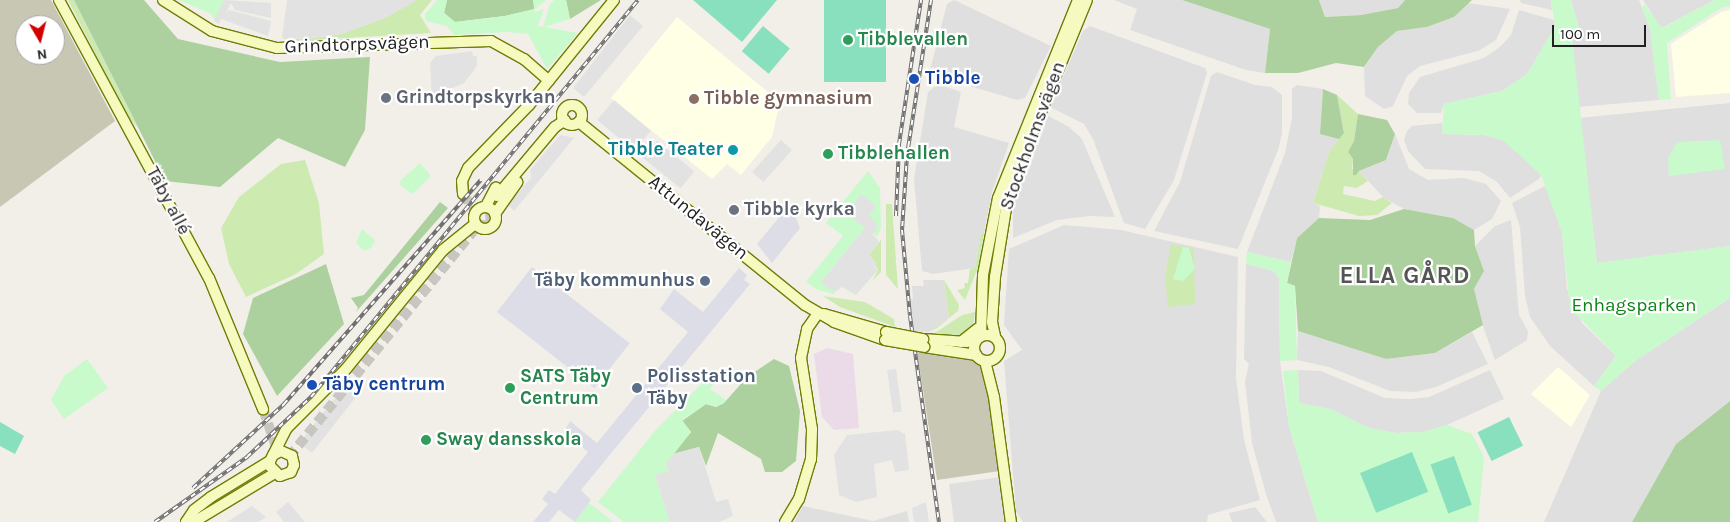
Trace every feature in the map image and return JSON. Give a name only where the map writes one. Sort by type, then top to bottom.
[{"type":"street","name":"Täby allé","points":[[59,0],[209,278],[263,409]]},
{"type":"street","name":"Grindtorpsvägen","points":[[163,0],[212,32],[277,48],[491,41],[524,59],[549,81]]},
{"type":"street","points":[[463,194],[462,182],[468,168],[549,81],[614,0]]},
{"type":"street","name":"Stockholmsvägen","points":[[1078,0],[998,198],[982,291],[978,338],[985,358],[1001,347],[995,336],[992,322],[994,277],[1009,190],[1087,0]]},
{"type":"street","points":[[573,105],[582,111],[579,122],[572,124],[565,120],[564,110],[573,105]]},
{"type":"street","points":[[497,196],[546,137],[565,120]]},
{"type":"street","name":"Attundavägen","points":[[579,122],[818,313],[838,316],[886,336],[985,358]]},
{"type":"street","points":[[475,224],[475,212],[486,206],[497,185],[529,147],[546,137]]},
{"type":"street","points":[[475,224],[482,229],[488,228],[495,222],[496,214],[538,156],[546,137]]},
{"type":"street","points":[[486,206],[496,214]]},
{"type":"street","points":[[275,473],[272,458],[288,428],[296,422],[346,368],[443,250],[475,224]]},
{"type":"street","points":[[961,342],[977,329],[982,291]]},
{"type":"street","points":[[785,522],[799,499],[811,459],[812,429],[801,358],[807,329],[818,313]]},
{"type":"street","name":"Attundavägen","points":[[924,343],[961,342],[995,336]]},
{"type":"street","points":[[985,358],[994,397],[1011,522]]},
{"type":"street","points":[[186,522],[197,520],[275,473],[285,475],[293,469],[294,460],[286,452],[286,443],[296,422]]},
{"type":"street","points":[[186,522],[194,510],[211,497],[272,458],[286,452]]},
{"type":"street","points":[[186,522],[262,476]]},
{"type":"shaded area","points":[[0,0],[51,0],[59,15],[15,15],[15,65],[65,65],[65,26],[115,121],[0,207]]},
{"type":"shaded area","points":[[224,0],[271,3],[271,18],[235,10],[231,3],[226,13],[229,10],[271,21],[268,36],[221,19],[219,24],[214,21]]},
{"type":"shaded area","points":[[287,0],[416,1],[385,18],[341,34],[307,39],[282,38]]},
{"type":"shaded area","points":[[954,0],[1051,46],[1025,98],[1017,100],[929,74],[947,4]]},
{"type":"shaded area","points":[[1114,0],[1182,0],[1270,29],[1265,73],[1246,70],[1130,30],[1137,9]]},
{"type":"shaded area","points":[[1319,0],[1405,0],[1398,8],[1361,15],[1325,17]]},
{"type":"shaded area","points":[[1520,0],[1551,0],[1552,10],[1521,3]]},
{"type":"shaded area","points":[[1571,0],[1639,0],[1650,29],[1659,100],[1578,107],[1572,36],[1579,28]]},
{"type":"shaded area","points":[[1643,0],[1715,0],[1661,28]]},
{"type":"shaded area","points":[[1468,3],[1510,9],[1496,40],[1478,51],[1420,66],[1407,76],[1393,106],[1384,109],[1365,96],[1364,68],[1378,47],[1397,31],[1427,27],[1454,17]]},
{"type":"shaded area","points":[[1519,10],[1554,20],[1555,27],[1527,74],[1502,91],[1444,104],[1441,113],[1417,113],[1408,104],[1409,93],[1420,77],[1484,58],[1501,46],[1511,35]]},
{"type":"shaded area","points":[[1730,10],[1730,93],[1676,97],[1671,44],[1721,12]]},
{"type":"shaded area","points":[[630,15],[643,26],[584,97],[573,88]]},
{"type":"shaded area","name":"Tibble gymnasium","points":[[677,17],[780,102],[772,137],[741,175],[727,164],[712,179],[611,98]]},
{"type":"shaded area","points":[[1090,26],[1205,68],[1207,73],[1174,180],[1145,229],[1124,223],[1093,139],[1084,124],[1050,107],[1083,31]]},
{"type":"shaded area","points":[[472,51],[473,56],[477,56],[477,66],[464,83],[432,97],[430,63],[436,56]]},
{"type":"shaded area","points":[[1217,72],[1255,85],[1272,87],[1282,95],[1282,133],[1278,150],[1238,249],[1154,231],[1180,182],[1211,76]]},
{"type":"shaded area","points":[[938,84],[961,92],[954,127],[1009,143],[992,192],[984,233],[981,233],[975,268],[933,274],[922,271],[914,179],[928,92]]},
{"type":"shaded area","points":[[1297,85],[1323,89],[1320,133],[1339,139],[1329,152],[1313,203],[1320,206],[1319,218],[1297,238],[1291,262],[1247,252],[1285,153],[1292,118],[1292,89]]},
{"type":"shaded area","points":[[614,100],[651,131],[634,151],[597,120]]},
{"type":"shaded area","points":[[1730,103],[1730,246],[1597,263],[1579,118]]},
{"type":"shaded area","points":[[1045,114],[1069,127],[1082,139],[1115,217],[1090,216],[1057,220],[1013,238],[1013,208],[1028,155]]},
{"type":"shaded area","points":[[1442,123],[1443,134],[1485,135],[1505,141],[1519,151],[1541,175],[1540,178],[1510,198],[1497,182],[1479,171],[1425,169],[1408,151],[1404,140],[1407,131],[1412,126]]},
{"type":"shaded area","points":[[1395,134],[1409,169],[1428,180],[1464,178],[1486,184],[1501,201],[1492,219],[1474,230],[1453,218],[1404,209],[1383,197],[1359,171],[1386,160]]},
{"type":"shaded area","points":[[560,135],[574,138],[514,211],[508,205],[531,178],[530,170]]},
{"type":"shaded area","points":[[781,140],[792,150],[763,182],[752,172]]},
{"type":"shaded area","points":[[657,141],[694,171],[680,188],[643,158]]},
{"type":"shaded area","points":[[1545,186],[1562,232],[1567,289],[1582,323],[1616,356],[1594,386],[1550,346],[1530,317],[1525,296],[1520,227],[1512,203]]},
{"type":"shaded area","points":[[861,194],[876,206],[869,216],[876,222],[877,228],[873,235],[879,242],[869,255],[877,263],[874,266],[878,270],[856,295],[842,287],[836,291],[829,289],[821,282],[865,228],[847,214]]},
{"type":"shaded area","points":[[790,204],[799,211],[794,213],[800,228],[772,263],[757,244]]},
{"type":"shaded area","points":[[1511,220],[1519,315],[1528,331],[1527,340],[1495,360],[1477,309],[1474,289],[1484,271],[1475,246],[1495,226]]},
{"type":"shaded area","points":[[1064,225],[1121,230],[1238,257],[1236,378],[1244,440],[1260,500],[1208,515],[1207,522],[1023,522],[1016,511],[1004,361],[1022,350],[1004,325],[1009,249]]},
{"type":"shaded area","points":[[1246,264],[1274,271],[1279,279],[1280,361],[1289,427],[1318,522],[1276,522],[1266,494],[1252,443],[1245,381],[1249,364],[1244,359]]},
{"type":"shaded area","points":[[532,267],[630,343],[595,388],[497,312]]},
{"type":"shaded area","points":[[739,268],[747,275],[744,280],[750,284],[581,490],[591,500],[575,522],[559,510],[549,522],[533,522],[548,504],[542,499],[549,490],[555,494],[588,452],[564,432],[570,421],[597,443],[688,332],[660,309],[674,289],[703,312]]},
{"type":"shaded area","points":[[923,280],[944,280],[949,318],[928,332],[913,331],[910,300],[913,299],[912,286],[924,286]]},
{"type":"shaded area","points":[[1730,298],[1730,401],[1676,444],[1632,522],[1544,522],[1601,391],[1635,361]]},
{"type":"shaded area","points":[[1298,331],[1386,359],[1435,353],[1472,332],[1488,364],[1436,387],[1416,392],[1390,391],[1329,367],[1297,360]]},
{"type":"shaded area","points":[[827,348],[853,354],[859,428],[834,430],[822,417],[814,354]]},
{"type":"shaded area","points":[[944,351],[973,357],[984,365],[1000,471],[937,480],[917,352]]},
{"type":"shaded area","points":[[1558,367],[1590,395],[1571,427],[1531,394]]},
{"type":"shaded area","points":[[896,369],[902,412],[893,413],[887,370]]},
{"type":"shaded area","points":[[1298,370],[1321,371],[1385,398],[1410,399],[1429,397],[1490,370],[1504,399],[1447,425],[1423,432],[1396,433],[1369,428],[1330,409],[1299,403]]},
{"type":"shaded area","points":[[348,381],[361,391],[312,453],[299,443]]},
{"type":"shaded area","points":[[897,430],[905,434],[909,470],[895,472],[892,460],[874,464],[877,497],[856,502],[839,495],[834,455],[847,435]]},
{"type":"shaded area","points":[[699,447],[716,502],[728,499],[733,516],[719,522],[670,522],[655,475],[669,471],[666,464],[673,454]]},
{"type":"shaded area","points":[[1001,477],[1005,522],[954,522],[949,484]]},
{"type":"shaded area","points":[[288,502],[305,522],[284,522],[276,512]]},
{"type":"shaded area","points":[[926,502],[929,522],[914,522],[912,508]]},
{"type":"shaded area","points":[[252,506],[266,517],[258,522],[227,522]]},
{"type":"shaded area","points":[[803,506],[873,521],[907,511],[909,522],[794,522]]},
{"type":"shaded area","points":[[1255,507],[1267,522],[1232,522],[1229,513]]},
{"type":"green space","points":[[68,0],[74,0],[138,128],[127,116]]},
{"type":"green space","points":[[74,0],[144,0],[178,39],[280,62],[370,57],[365,130],[345,167],[278,138],[220,187],[165,181]]},
{"type":"green space","points":[[179,0],[224,0],[215,21],[211,14]]},
{"type":"green space","points":[[415,0],[432,0],[420,15],[431,33],[293,41],[282,38],[307,39],[341,34],[385,18]]},
{"type":"green space","points":[[437,0],[447,0],[444,13],[455,22],[505,16],[534,9],[533,0],[546,0],[535,9],[535,12],[544,9],[538,26],[543,27],[550,4],[554,0],[566,0],[570,19],[544,27],[578,33],[547,69],[528,34],[508,32],[454,35],[447,26],[426,21],[425,14]]},
{"type":"green space","points":[[447,0],[533,0],[535,9],[505,16],[455,22],[444,13]]},
{"type":"green space","points":[[566,0],[601,0],[570,19]]},
{"type":"green space","points":[[693,0],[777,0],[742,42]]},
{"type":"green space","name":"Tibblevallen","points":[[824,0],[886,0],[886,82],[824,82]]},
{"type":"green space","points":[[1182,0],[1319,0],[1325,17],[1361,15],[1398,8],[1405,0],[1472,0],[1454,17],[1427,27],[1397,31],[1378,47],[1364,67],[1336,63],[1298,73],[1265,73],[1270,29]]},
{"type":"green space","name":"Enhagsparken","points":[[1551,0],[1571,0],[1579,28],[1572,36],[1597,263],[1730,246],[1730,298],[1635,361],[1601,391],[1594,386],[1616,356],[1570,308],[1562,232],[1541,175],[1504,141],[1485,135],[1442,134],[1444,104],[1502,91],[1527,74],[1555,27]]},
{"type":"green space","points":[[1715,0],[1730,0],[1730,7],[1723,7],[1667,43],[1671,99],[1659,100],[1650,29],[1642,7],[1645,5],[1662,28]]},
{"type":"green space","points":[[763,26],[790,48],[769,74],[742,51]]},
{"type":"green space","points":[[1323,89],[1337,95],[1344,133],[1339,139],[1320,134]]},
{"type":"green space","points":[[1337,95],[1358,114],[1354,141],[1348,152],[1353,159],[1352,169],[1359,171],[1368,181],[1357,188],[1344,186],[1343,194],[1375,201],[1383,197],[1392,203],[1377,215],[1359,216],[1313,203],[1329,152],[1344,132]]},
{"type":"green space","points":[[1358,114],[1387,120],[1395,134],[1386,160],[1353,175],[1353,159],[1348,152],[1354,141]]},
{"type":"green space","points":[[1720,140],[1725,169],[1669,176],[1668,158],[1677,142]]},
{"type":"green space","points":[[305,160],[319,203],[324,254],[296,274],[246,297],[229,264],[221,228],[239,197],[281,164]]},
{"type":"green space","points":[[420,163],[431,176],[413,194],[401,186],[400,181]]},
{"type":"green space","points":[[868,171],[880,188],[881,229],[876,238],[861,195],[865,228],[821,282],[836,291],[834,294],[818,290],[806,282],[843,236],[826,223]]},
{"type":"green space","points":[[440,202],[448,208],[356,312],[358,308],[351,298],[364,295]]},
{"type":"green space","points":[[886,204],[892,204],[898,289],[886,275]]},
{"type":"green space","points":[[1404,209],[1453,218],[1474,230],[1475,246],[1484,271],[1474,289],[1483,325],[1435,353],[1386,359],[1298,331],[1295,286],[1287,283],[1297,238],[1319,218],[1370,220]]},
{"type":"green space","points":[[362,229],[375,240],[371,248],[364,251],[356,243]]},
{"type":"green space","points":[[981,233],[984,233],[979,265],[965,300],[957,290],[965,288],[964,283],[968,283],[970,269],[975,268]]},
{"type":"green space","points":[[881,240],[881,272],[872,281],[878,270],[869,255]]},
{"type":"green space","points":[[1171,244],[1194,249],[1195,304],[1168,307],[1165,277]]},
{"type":"green space","points":[[1183,247],[1189,248],[1195,269],[1183,281],[1173,279]]},
{"type":"green space","points":[[1247,252],[1291,262],[1287,283],[1295,286],[1297,360],[1280,361],[1279,279],[1274,271],[1246,264]]},
{"type":"green space","points":[[326,264],[344,324],[277,396],[243,334],[253,298]]},
{"type":"green space","points":[[944,280],[959,305],[958,311],[937,328],[928,332],[949,318]]},
{"type":"green space","points":[[823,296],[865,302],[894,319],[895,327],[840,307]]},
{"type":"green space","points":[[975,312],[973,328],[963,336],[932,335],[962,315]]},
{"type":"green space","points":[[87,359],[108,388],[64,419],[51,400],[64,376]]},
{"type":"green space","points":[[774,359],[789,366],[800,411],[796,461],[782,472],[765,472],[761,459],[718,433],[706,466],[699,447],[673,454],[691,432],[682,421],[706,404],[716,407],[724,403],[747,377]]},
{"type":"green space","points":[[1298,370],[1299,403],[1330,409],[1369,428],[1396,433],[1423,432],[1447,425],[1472,434],[1484,457],[1478,522],[1318,522],[1289,427],[1283,371]]},
{"type":"green space","points":[[707,378],[714,383],[710,389],[726,400],[716,407],[706,404],[682,420],[691,432],[666,464],[669,471],[655,476],[670,522],[624,522],[598,502],[655,431]]},
{"type":"green space","points":[[1730,401],[1730,522],[1632,522],[1676,444]]},
{"type":"green space","points":[[1509,417],[1523,446],[1492,461],[1478,432]]},
{"type":"green space","points":[[0,422],[24,436],[15,454],[0,446]]},
{"type":"green space","points":[[1412,452],[1428,492],[1376,513],[1360,473]]},
{"type":"green space","points":[[1454,456],[1472,505],[1448,513],[1431,465]]},
{"type":"green space","points":[[589,503],[614,522],[575,522]]},
{"type":"tunnel","points":[[463,194],[477,214]]},
{"type":"tunnel","points":[[479,224],[486,226],[491,223],[490,212]]},
{"type":"tunnel","points":[[289,457],[479,224]]},
{"type":"tunnel","points":[[263,409],[279,455]]},
{"type":"railway","points":[[155,522],[247,457],[311,397],[638,0]]},
{"type":"railway","points":[[896,216],[899,144],[921,0]]},
{"type":"railway","points":[[931,0],[907,155],[902,230],[910,316],[939,522]]},
{"type":"railway","points":[[193,488],[284,404],[481,180]]},
{"type":"place","name":"Tibblevallen","points":[[848,40]]},
{"type":"place","name":"Tibble","points":[[914,79]]},
{"type":"place","name":"Grindtorpskyrkan","points":[[386,98]]},
{"type":"place","name":"Tibble gymnasium","points":[[694,99]]},
{"type":"place","name":"Tibble Teater","points":[[733,150]]},
{"type":"place","name":"Tibblehallen","points":[[828,154]]},
{"type":"place","name":"Tibble kyrka","points":[[734,210]]},
{"type":"place","name":"Täby kommunhus","points":[[705,281]]},
{"type":"place","name":"Täby centrum","points":[[312,385]]},
{"type":"place","name":"SATS Täby Centrum","points":[[510,388]]},
{"type":"place","name":"Polisstation Täby","points":[[637,388]]},
{"type":"place","name":"Sway dansskola","points":[[426,440]]},
{"type":"district","name":"ELLA GÅRD","points":[[1405,276]]}]
